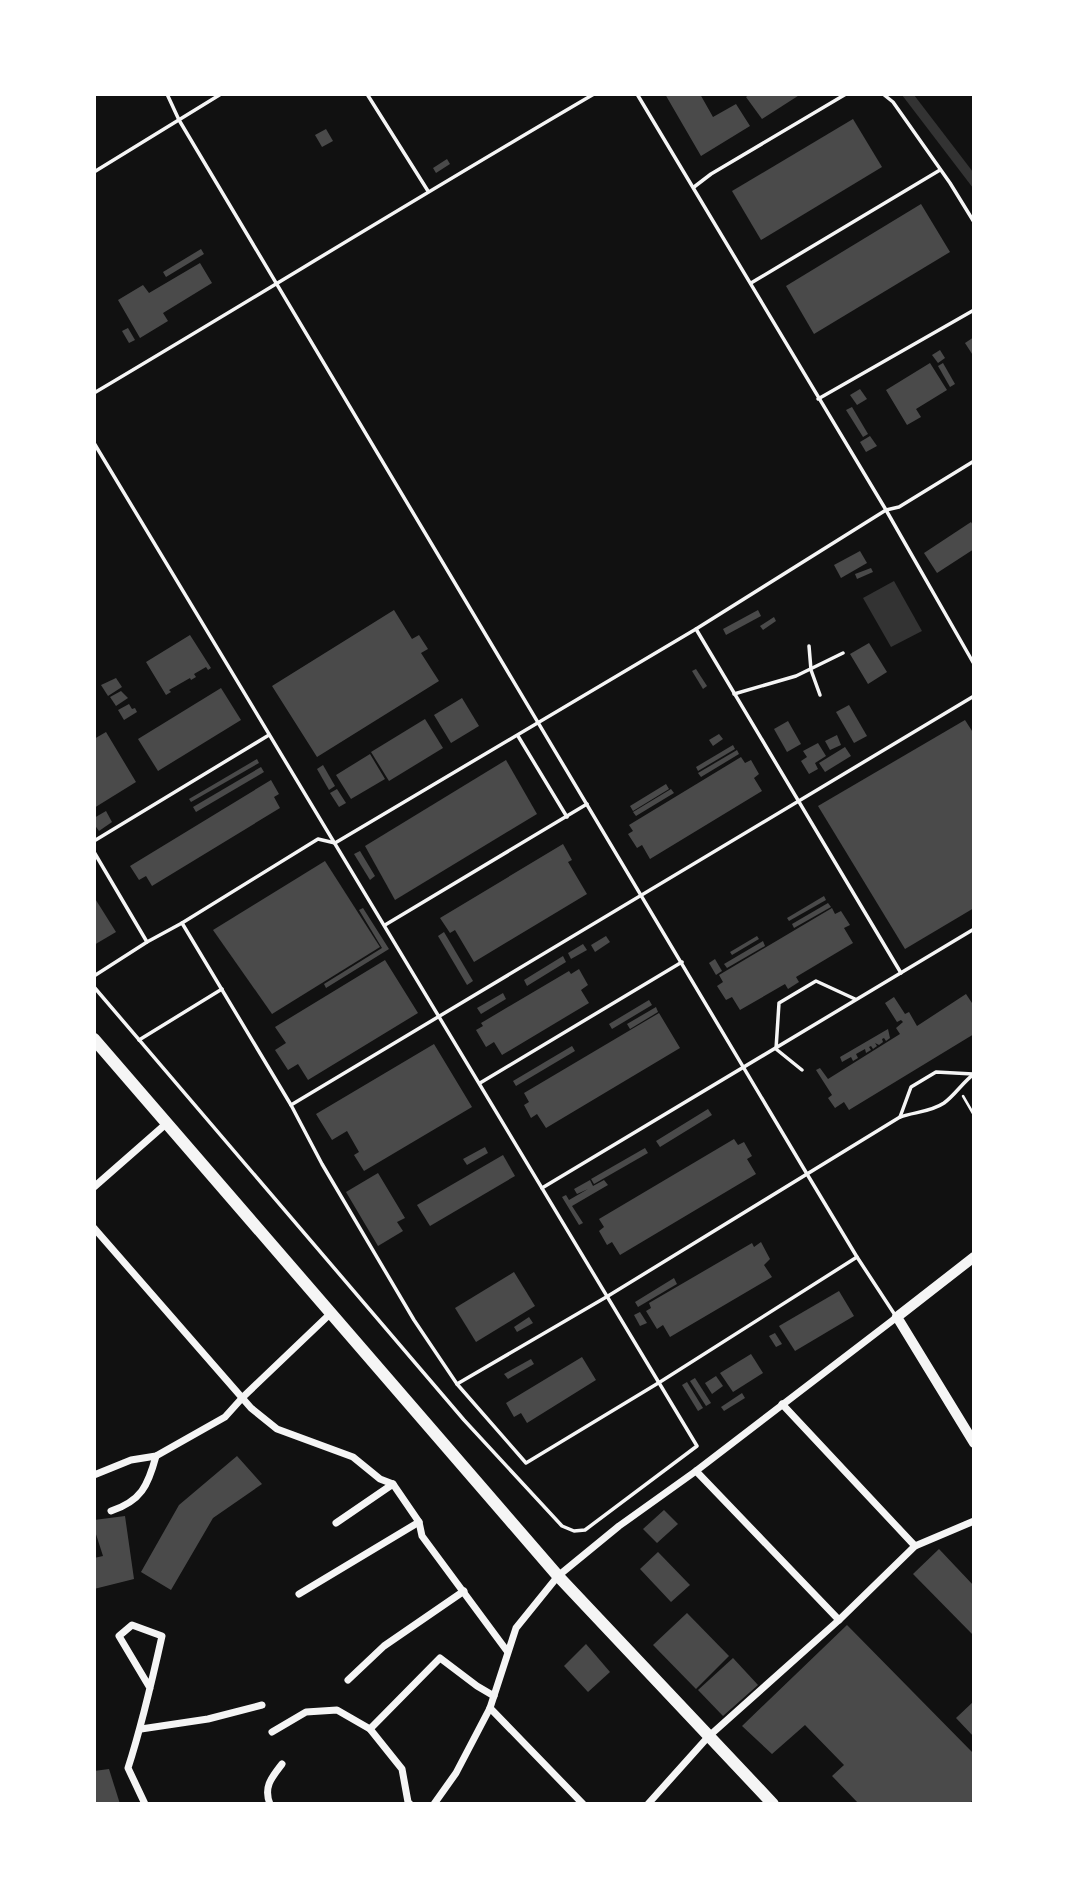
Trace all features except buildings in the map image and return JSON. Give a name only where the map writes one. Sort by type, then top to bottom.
[{"type":"main road","points":[[94,1039],[558,1576],[773,1804]]},
{"type":"street","points":[[94,1187],[168,1123]]},
{"type":"street","points":[[94,1228],[251,1408],[277,1429],[353,1457],[380,1479],[393,1484],[419,1522],[422,1536],[507,1651]]},
{"type":"street","points":[[434,1804],[456,1773],[490,1708],[516,1628],[558,1576],[619,1526],[696,1471],[974,1257]]},
{"type":"street","points":[[95,1475],[131,1460],[156,1456],[225,1418],[243,1396],[331,1312]]},
{"type":"street","points":[[897,1317],[969,1426],[974,1443]]},
{"type":"street","points":[[782,1404],[915,1546]]},
{"type":"street","points":[[111,1511],[131,1504],[149,1481],[156,1456]]},
{"type":"street","points":[[696,1471],[839,1620]]},
{"type":"street","points":[[336,1523],[393,1484]]},
{"type":"street","points":[[648,1804],[708,1737],[839,1620],[915,1546],[974,1521]]},
{"type":"street","points":[[299,1594],[419,1522]]},
{"type":"street","points":[[348,1681],[384,1646],[464,1591]]},
{"type":"street","points":[[145,1804],[128,1768],[141,1729],[162,1636],[132,1625],[119,1636],[150,1688]]},
{"type":"street","points":[[370,1729],[440,1658],[494,1696]]},
{"type":"street","points":[[141,1729],[208,1719],[262,1705]]},
{"type":"street","points":[[490,1708],[583,1804]]},
{"type":"street","points":[[272,1732],[306,1712],[337,1710],[370,1729],[402,1769],[410,1804]]},
{"type":"street","points":[[270,1804],[267,1800],[269,1781],[282,1764]]},
{"type":"lane","points":[[166,94],[807,1174],[897,1317]]},
{"type":"lane","points":[[94,172],[221,94]]},
{"type":"lane","points":[[367,94],[428,191]]},
{"type":"lane","points":[[94,393],[594,94]]},
{"type":"lane","points":[[637,94],[886,510],[974,664]]},
{"type":"lane","points":[[694,187],[711,174],[846,94]]},
{"type":"lane","points":[[883,94],[893,102],[974,222]]},
{"type":"lane","points":[[751,284],[940,170]]},
{"type":"lane","points":[[818,399],[974,310]]},
{"type":"lane","points":[[94,443],[697,1446],[585,1530],[574,1531],[562,1526],[464,1420],[94,987]]},
{"type":"lane","points":[[94,976],[318,839],[335,843],[518,736],[886,510],[899,507],[974,461]]},
{"type":"lane","points":[[695,629],[901,973]]},
{"type":"lane","points":[[808,646],[811,670],[820,695]]},
{"type":"lane","points":[[734,694],[811,670],[843,653]]},
{"type":"lane","points":[[291,1105],[974,696]]},
{"type":"lane","points":[[94,841],[270,735]]},
{"type":"lane","points":[[518,736],[567,817]]},
{"type":"lane","points":[[386,925],[588,803]]},
{"type":"lane","points":[[94,852],[147,942]]},
{"type":"lane","points":[[183,923],[414,1320],[457,1384],[526,1463],[857,1257]]},
{"type":"lane","points":[[542,1188],[974,929]]},
{"type":"lane","points":[[480,1083],[682,962]]},
{"type":"lane","points":[[776,1049],[779,1003],[816,981],[856,1000]]},
{"type":"lane","points":[[139,1040],[222,989]]},
{"type":"lane","points":[[776,1049],[802,1070]]},
{"type":"lane","points":[[900,1117],[911,1087],[936,1072],[973,1074]]},
{"type":"lane","points":[[457,1384],[608,1296],[900,1117],[915,1111],[930,1110],[946,1102],[973,1074]]},
{"type":"path","points":[[958,1087],[974,1115]]},
{"type":"shaded area","points":[[902,95],[914,95],[973,172],[973,188]]},
{"type":"shaded area","points":[[894,581],[922,631],[891,647],[863,598]]}]
